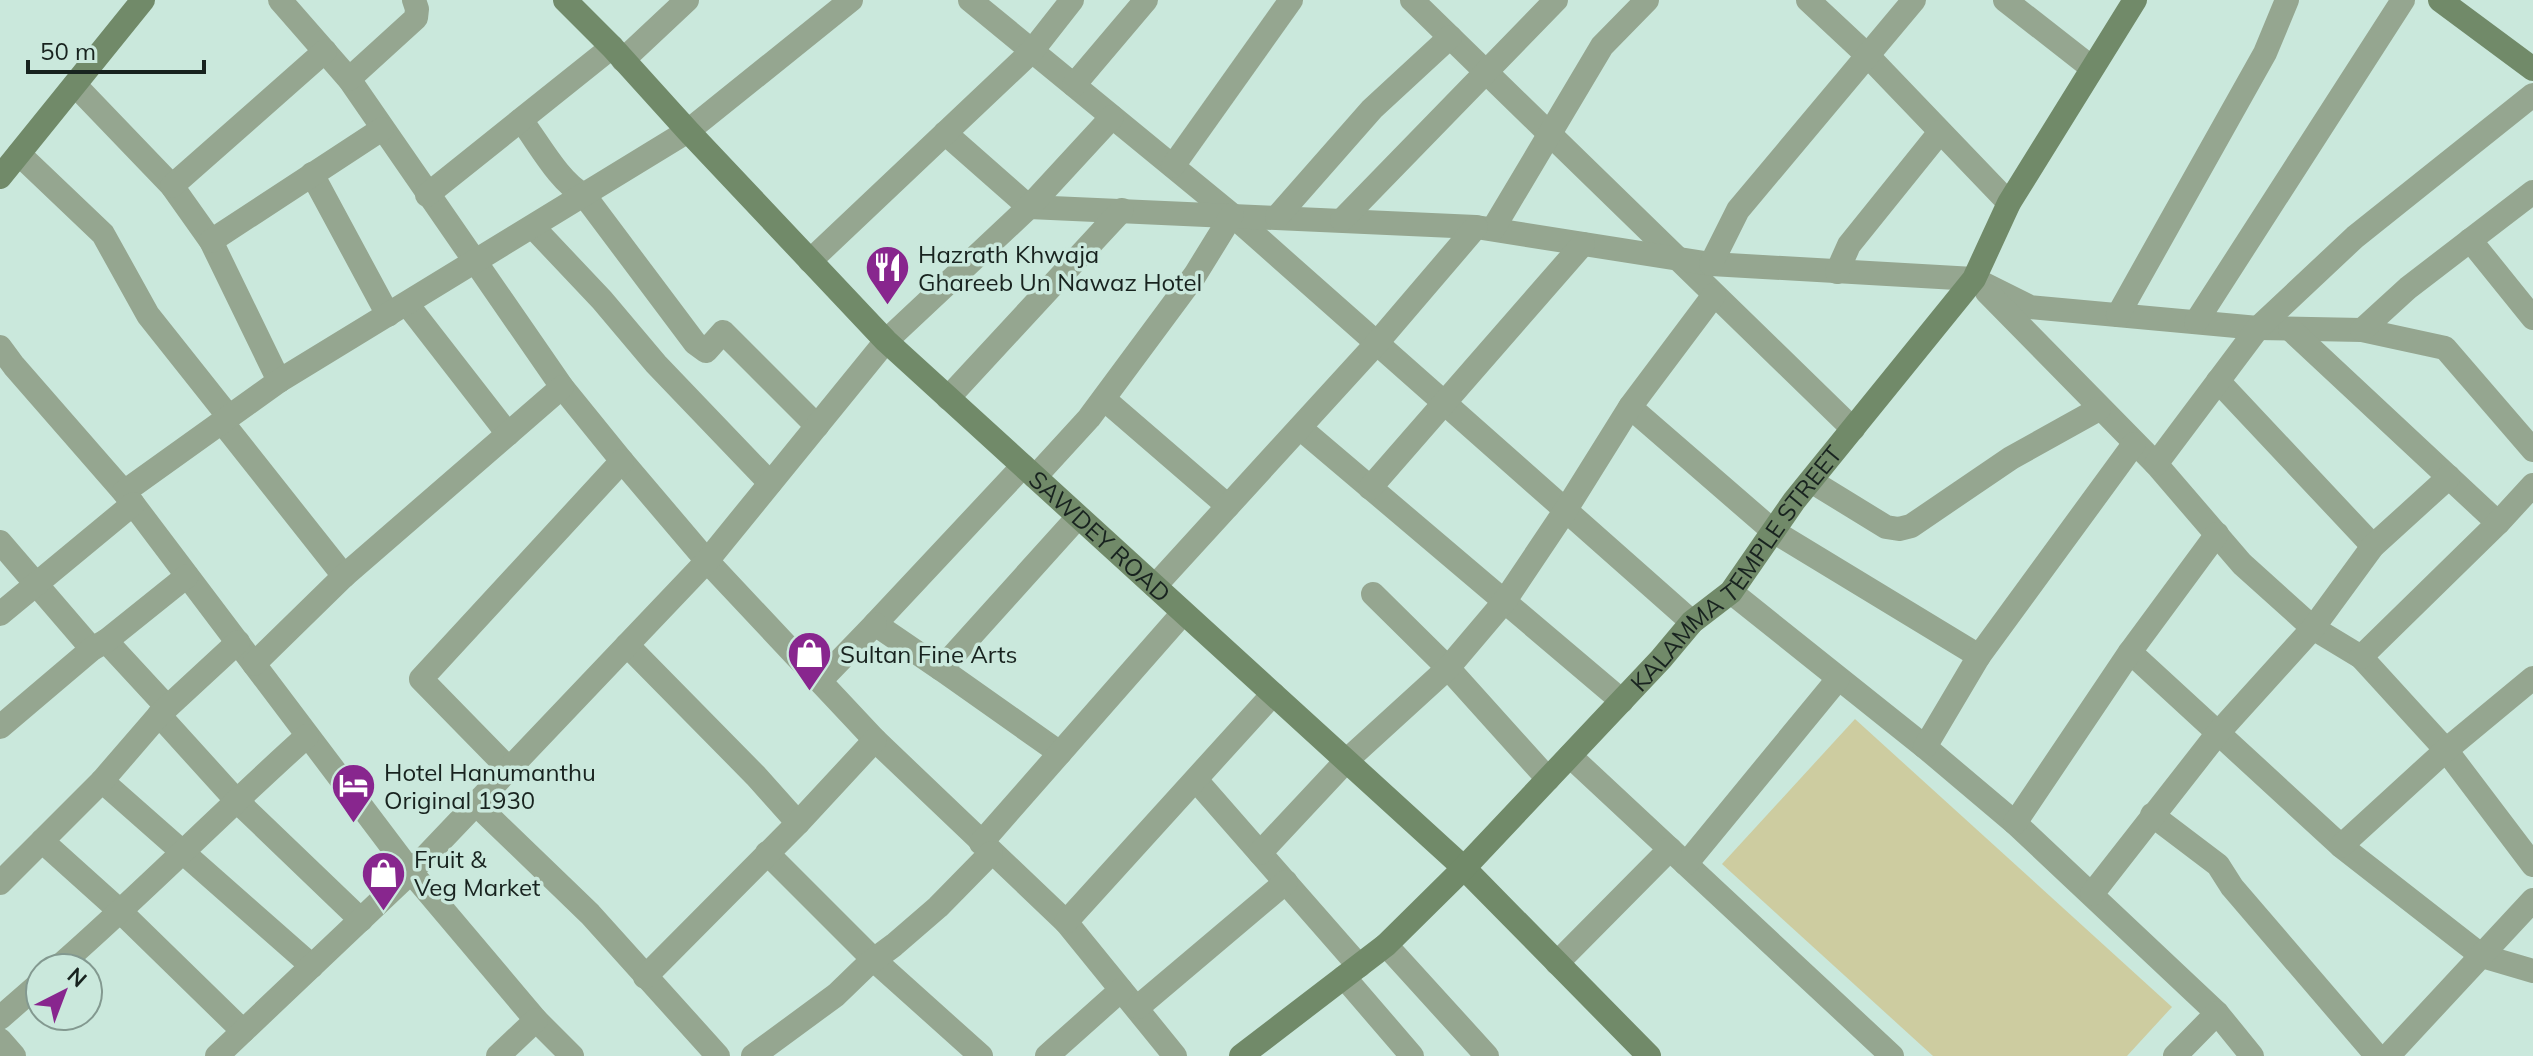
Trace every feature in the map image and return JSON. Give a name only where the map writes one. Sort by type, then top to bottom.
[{"type":"street","points":[[0,177],[143,0]]},
{"type":"street","points":[[280,0],[349,79],[562,387],[622,461],[707,561],[875,740],[1066,922],[1175,1056]]},
{"type":"street","points":[[349,79],[416,18],[414,0]]},
{"type":"street","name":"SAWDEY ROAD","points":[[565,0],[886,341],[1464,868],[1649,1056]]},
{"type":"street","points":[[427,195],[521,120],[618,53],[687,0]]},
{"type":"street","points":[[0,614],[36,585],[128,498],[279,381],[688,131],[851,0]]},
{"type":"street","points":[[970,0],[1232,215],[1692,622]]},
{"type":"street","points":[[810,261],[1032,51],[1072,0]]},
{"type":"street","points":[[1074,85],[1146,0]]},
{"type":"street","points":[[1173,166],[1291,0]]},
{"type":"street","points":[[1412,0],[1853,429]]},
{"type":"street","points":[[1342,220],[1556,0]]},
{"type":"street","points":[[1155,586],[1485,228],[1549,135],[1602,46],[1647,0]]},
{"type":"street","points":[[1809,0],[1868,56],[2009,203]]},
{"type":"street","points":[[1711,264],[1738,210],[1914,0]]},
{"type":"street","points":[[2005,0],[2092,68]]},
{"type":"street","name":"KALAMMA TEMPLE STREET","points":[[1241,1056],[1386,945],[1464,868],[1692,622],[1731,592],[1811,481],[1974,279],[2009,203],[2135,0]]},
{"type":"street","points":[[2118,315],[2265,53],[2287,0]]},
{"type":"street","points":[[2196,322],[2403,0]]},
{"type":"street","points":[[2440,0],[2533,69]]},
{"type":"street","points":[[1277,217],[1372,109],[1450,37]]},
{"type":"street","points":[[172,186],[325,51]]},
{"type":"street","points":[[75,85],[172,186],[211,241],[279,381]]},
{"type":"street","points":[[2156,464],[2258,328],[2355,237],[2533,95]]},
{"type":"street","points":[[217,1056],[411,872],[476,804],[707,561],[886,341],[1029,207],[1112,117]]},
{"type":"street","points":[[521,120],[564,178],[575,191],[584,195],[695,343],[706,351],[723,332],[817,426]]},
{"type":"street","points":[[211,241],[382,129]]},
{"type":"street","points":[[1837,272],[1849,245],[1940,132]]},
{"type":"street","points":[[945,133],[1029,207],[1485,228],[1711,264],[1974,279],[2030,307],[2258,328],[2362,330],[2445,348],[2533,450]]},
{"type":"street","points":[[19,154],[103,234],[148,315],[344,576]]},
{"type":"street","points":[[312,174],[397,310],[508,434]]},
{"type":"street","points":[[2362,330],[2408,288],[2533,192]]},
{"type":"street","points":[[948,398],[1122,210]]},
{"type":"street","points":[[820,681],[1029,472],[1089,418],[1195,275],[1232,215]]},
{"type":"street","points":[[533,227],[602,300],[656,364],[770,483]]},
{"type":"street","points":[[2470,240],[2533,318]]},
{"type":"street","points":[[1370,488],[1583,244]]},
{"type":"street","points":[[1974,279],[2156,464],[2242,564],[2313,628],[2361,657],[2446,750],[2533,865]]},
{"type":"street","points":[[1260,853],[1347,760],[1448,668],[1504,602],[1630,407],[1714,295]]},
{"type":"street","points":[[2290,329],[2498,523]]},
{"type":"street","points":[[0,347],[128,498],[411,872],[536,1020],[572,1056]]},
{"type":"street","points":[[2218,381],[2373,546]]},
{"type":"street","points":[[254,664],[344,576],[562,387]]},
{"type":"street","points":[[1104,399],[1228,506]]},
{"type":"street","points":[[1630,407],[1773,531],[1979,656]]},
{"type":"street","points":[[1811,481],[1886,527],[1899,529],[1911,526],[2011,458],[2099,409]]},
{"type":"street","points":[[1300,428],[1622,701]]},
{"type":"street","points":[[1925,747],[1979,656],[2134,444]]},
{"type":"street","points":[[509,769],[421,679],[622,461]]},
{"type":"street","points":[[2092,894],[2218,733],[2313,628],[2373,546],[2449,477]]},
{"type":"street","points":[[2361,657],[2533,485]]},
{"type":"street","points":[[941,669],[1078,517]]},
{"type":"street","points":[[2015,823],[2130,652],[2217,534]]},
{"type":"street","points":[[0,542],[36,585],[163,711],[236,800],[361,920]]},
{"type":"street","points":[[0,727],[187,576]]},
{"type":"street","points":[[1731,592],[2015,823],[2217,1013],[2252,1056]]},
{"type":"street","points":[[1373,594],[1448,668],[1548,779]]},
{"type":"street","points":[[753,1056],[836,995],[938,907],[1060,753],[1183,613]]},
{"type":"street","points":[[875,624],[1060,753]]},
{"type":"street","points":[[0,883],[102,781],[163,711],[238,642]]},
{"type":"street","points":[[627,645],[700,717],[798,823]]},
{"type":"street","points":[[2130,652],[2341,846],[2482,956],[2533,971]]},
{"type":"street","points":[[2341,846],[2446,750],[2533,678]]},
{"type":"street","points":[[1557,963],[1678,857],[1838,679]]},
{"type":"street","points":[[1066,922],[1273,694]]},
{"type":"street","points":[[75,952],[307,736]]},
{"type":"street","points":[[645,977],[798,823],[875,740]]},
{"type":"street","points":[[1570,756],[1885,1054]]},
{"type":"street","points":[[1196,780],[1286,882],[1412,1056]]},
{"type":"street","points":[[102,781],[312,966]]},
{"type":"street","points":[[476,804],[590,914],[718,1056]]},
{"type":"street","points":[[2152,815],[2218,865],[2243,899],[2377,1056]]},
{"type":"street","points":[[42,841],[121,912],[243,1031]]},
{"type":"street","points":[[767,853],[874,960],[981,1056]]},
{"type":"street","points":[[1047,1056],[1286,882]]},
{"type":"street","points":[[2388,1056],[2533,900]]},
{"type":"street","points":[[1386,945],[1487,1056]]},
{"type":"street","points":[[0,1018],[24,997]]},
{"type":"street","points":[[2175,1056],[2217,1013]]},
{"type":"street","points":[[498,1056],[536,1020]]},
{"type":"street","points":[[0,1040],[14,1056]]},
{"type":"green space","points":[[1855,719],[2172,1007],[2127,1056],[1933,1056],[1722,864]]},
{"type":"place","name":"Hazrath Khwaja Ghareeb Un Nawaz Hotel","points":[[887,307]]},
{"type":"place","name":"Sultan Fine Arts","points":[[809,693]]},
{"type":"place","name":"Hotel Hanumanthu Original 1930","points":[[353,825]]},
{"type":"place","name":"Fruit & Veg Market","points":[[383,912]]}]
